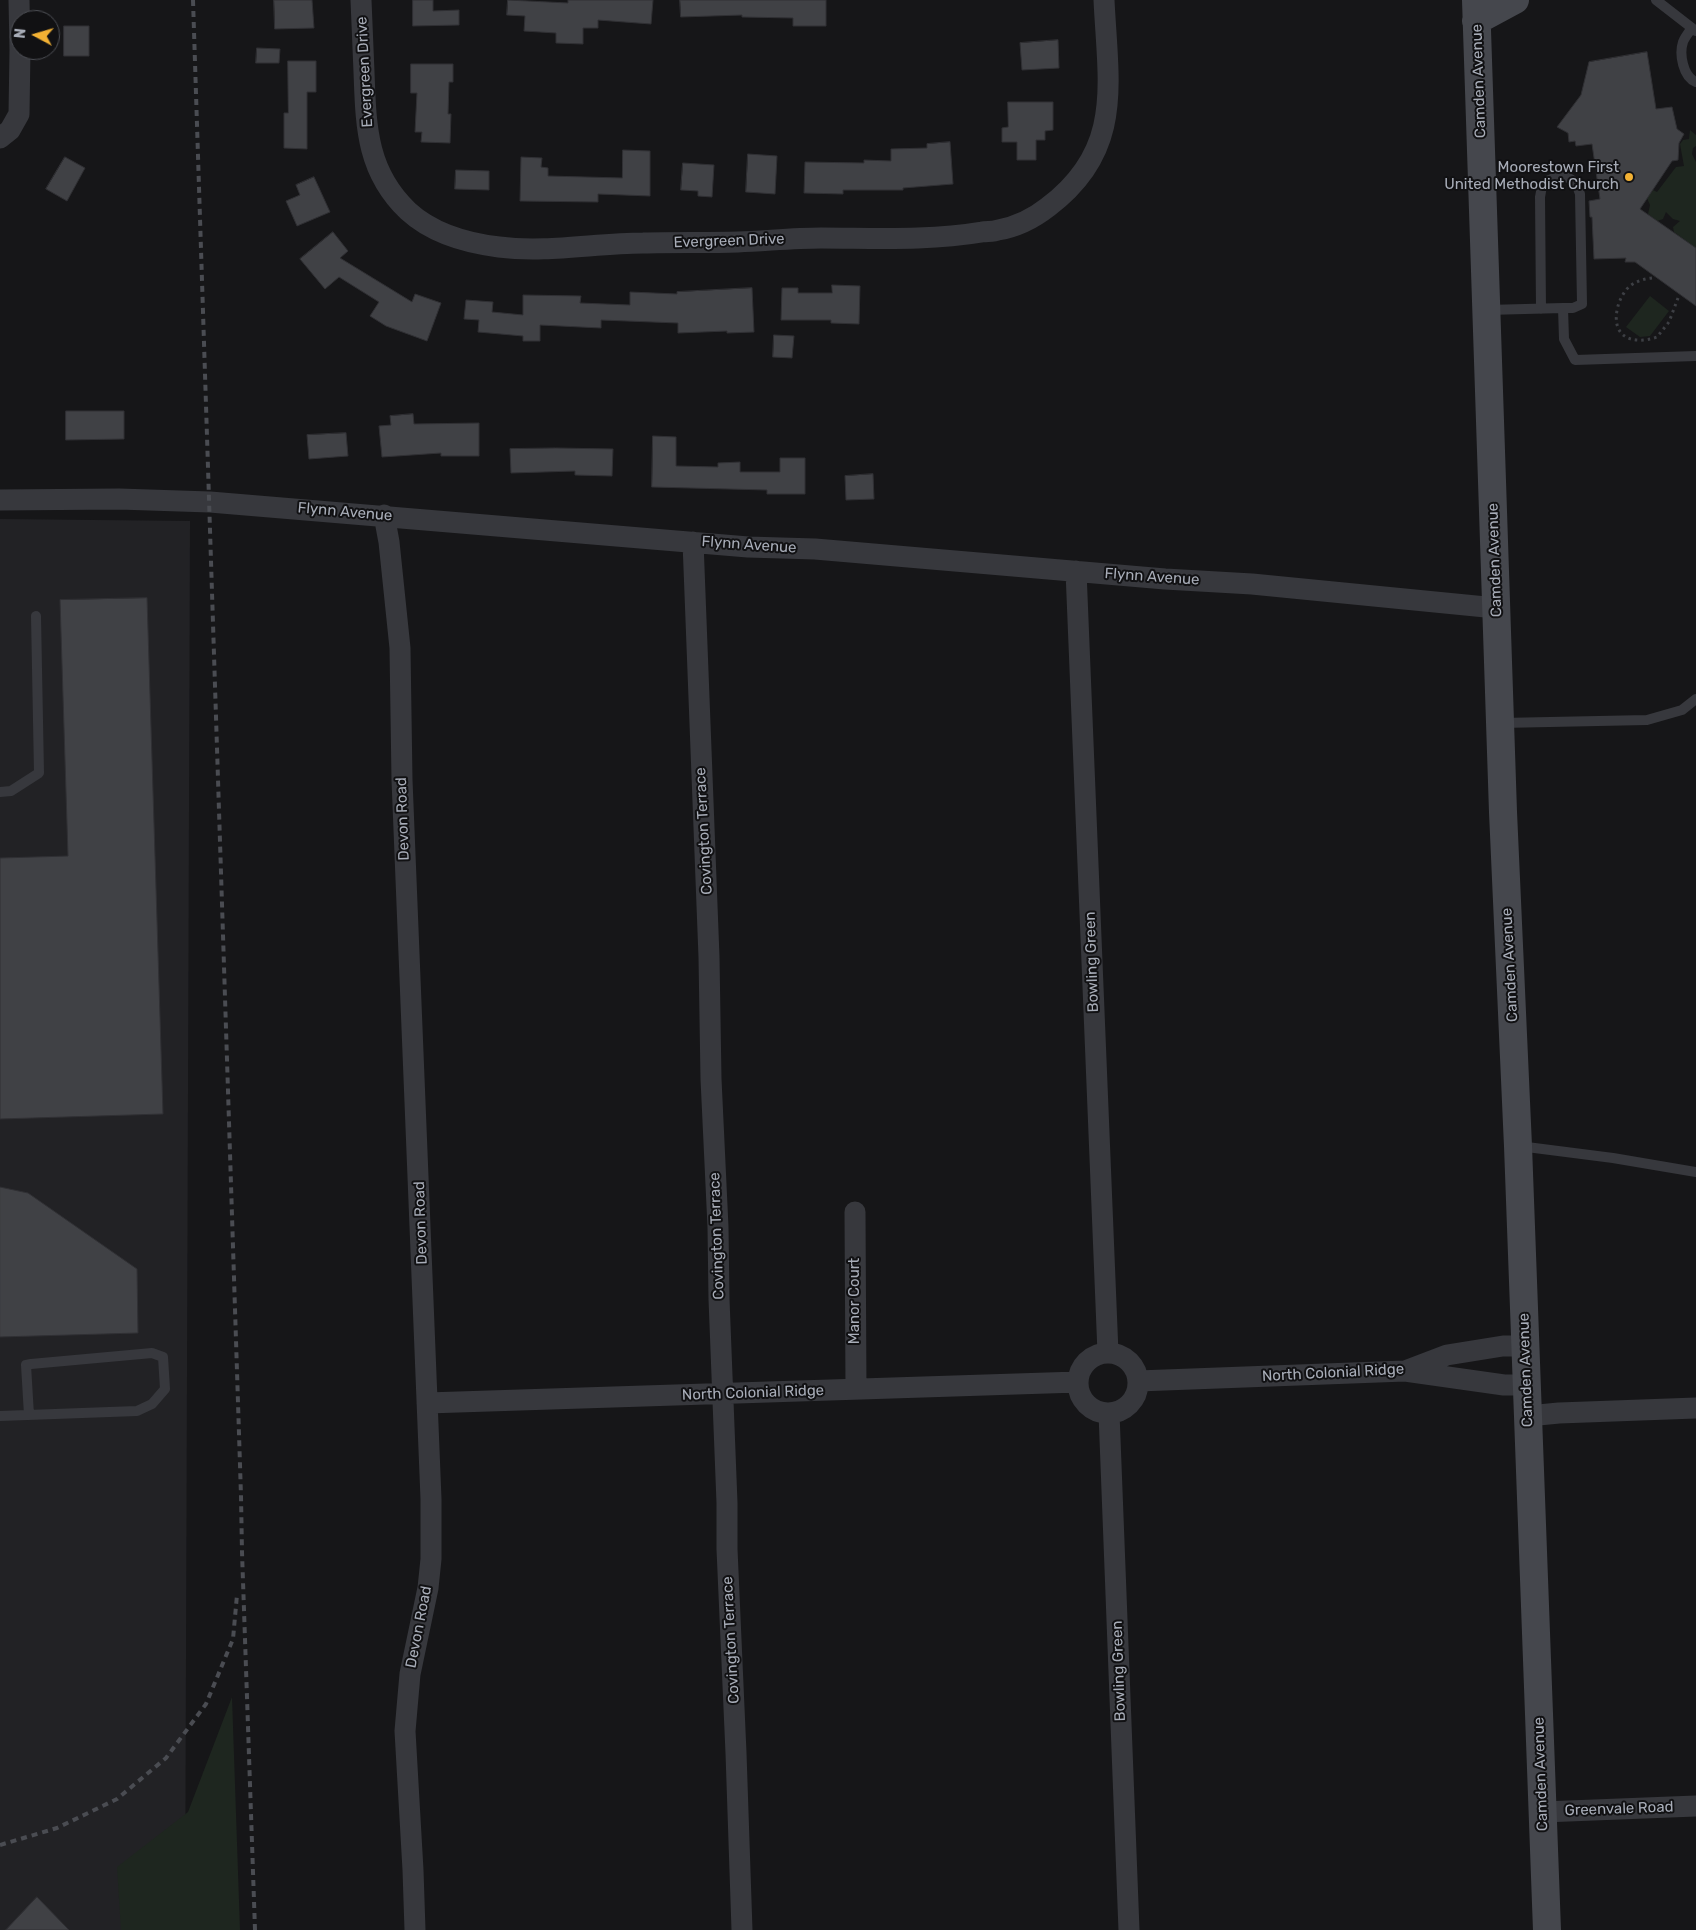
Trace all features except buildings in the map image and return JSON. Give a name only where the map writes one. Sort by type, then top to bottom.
[{"type":"main road","points":[[1476,11],[1515,0]]},
{"type":"main road","name":"Camden Avenue","points":[[1476,11],[1500,723],[1518,1146],[1547,1930]]},
{"type":"street","name":"Evergreen Drive","points":[[361,0],[365,115],[368,137],[383,177],[395,195],[408,210],[425,223],[442,233],[460,240],[503,248],[542,248],[590,247],[627,243],[736,242],[822,238],[901,239],[962,236],[985,231],[997,231],[1019,224],[1049,206],[1064,194],[1088,167],[1096,152],[1107,114],[1108,63],[1104,0]]},
{"type":"street","points":[[1,137],[10,130],[19,114],[20,60]]},
{"type":"street","name":"Flynn Avenue","points":[[0,500],[81,498],[193,501],[384,515],[748,547],[815,549],[1252,584],[1496,608]]},
{"type":"street","name":"Devon Road","points":[[384,515],[390,542],[400,648],[402,780],[431,1499],[431,1560],[423,1617],[410,1674],[405,1731],[415,1930]]},
{"type":"street","name":"Covington Terrace","points":[[693,542],[709,957],[711,1079],[728,1525],[727,1549],[742,1930]]},
{"type":"street","name":"Bowling Green","points":[[1076,571],[1108,1353]]},
{"type":"street","name":"Manor Court","points":[[855,1212],[856,1389]]},
{"type":"street","name":"North Colonial Ridge","points":[[1138,1381],[1405,1371],[1447,1355],[1503,1346],[1525,1346]]},
{"type":"street","points":[[1108,1353],[1115,1353],[1128,1360],[1133,1366],[1138,1381],[1137,1390],[1127,1406],[1109,1413],[1100,1412],[1084,1401],[1078,1382],[1084,1365],[1090,1358],[1108,1353]]},
{"type":"street","points":[[1405,1371],[1504,1385],[1527,1385]]},
{"type":"street","name":"North Colonial Ridge","points":[[427,1403],[1078,1382]]},
{"type":"street","points":[[1528,1416],[1559,1413],[1696,1408]]},
{"type":"street","name":"Bowling Green","points":[[1109,1413],[1129,1930]]},
{"type":"street","name":"Greenvale Road","points":[[1542,1812],[1696,1806]]},
{"type":"lane","points":[[1656,0],[1694,30],[1683,42],[1682,57],[1685,71],[1696,82]]},
{"type":"lane","points":[[1487,310],[1542,309],[1573,308],[1582,304],[1580,194],[1575,183],[1568,178],[1558,177],[1542,186],[1540,197],[1542,309]]},
{"type":"lane","points":[[1563,308],[1564,339],[1575,360],[1696,356]]},
{"type":"lane","points":[[0,792],[11,791],[39,773],[36,616]]},
{"type":"lane","points":[[1500,723],[1647,720],[1682,710],[1696,699]]},
{"type":"lane","points":[[1518,1146],[1613,1158],[1696,1172]]},
{"type":"lane","points":[[0,1416],[29,1415],[137,1411],[152,1404],[165,1389],[163,1357],[152,1353],[26,1366],[29,1415]]},
{"type":"path","points":[[1652,278],[1631,285],[1624,292],[1619,302],[1616,324],[1618,331],[1624,337],[1638,340],[1650,340],[1657,337],[1668,322],[1678,298]]},
{"type":"shaded area","points":[[1690,130],[1696,135],[1696,146],[1693,148],[1692,154],[1696,162],[1696,248],[1674,232],[1673,227],[1680,221],[1673,219],[1666,212],[1663,219],[1657,221],[1648,214],[1650,205],[1647,198],[1653,190],[1657,192],[1676,167],[1684,166],[1680,144],[1683,140],[1689,139]]},
{"type":"shaded area","points":[[1650,296],[1669,311],[1650,336],[1640,337],[1626,327]]},
{"type":"shaded area","points":[[0,519],[190,521],[185,1930],[0,1930]]},
{"type":"shaded area","points":[[232,1697],[240,1930],[121,1930],[117,1867],[188,1812]]},
{"type":"railway","points":[[193,0],[255,1930]]},
{"type":"railway","points":[[0,1845],[57,1828],[117,1799],[166,1758],[206,1704],[233,1639],[237,1595]]},
{"type":"place","name":"Moorestown First United Methodist Church","points":[[1629,177]]}]
